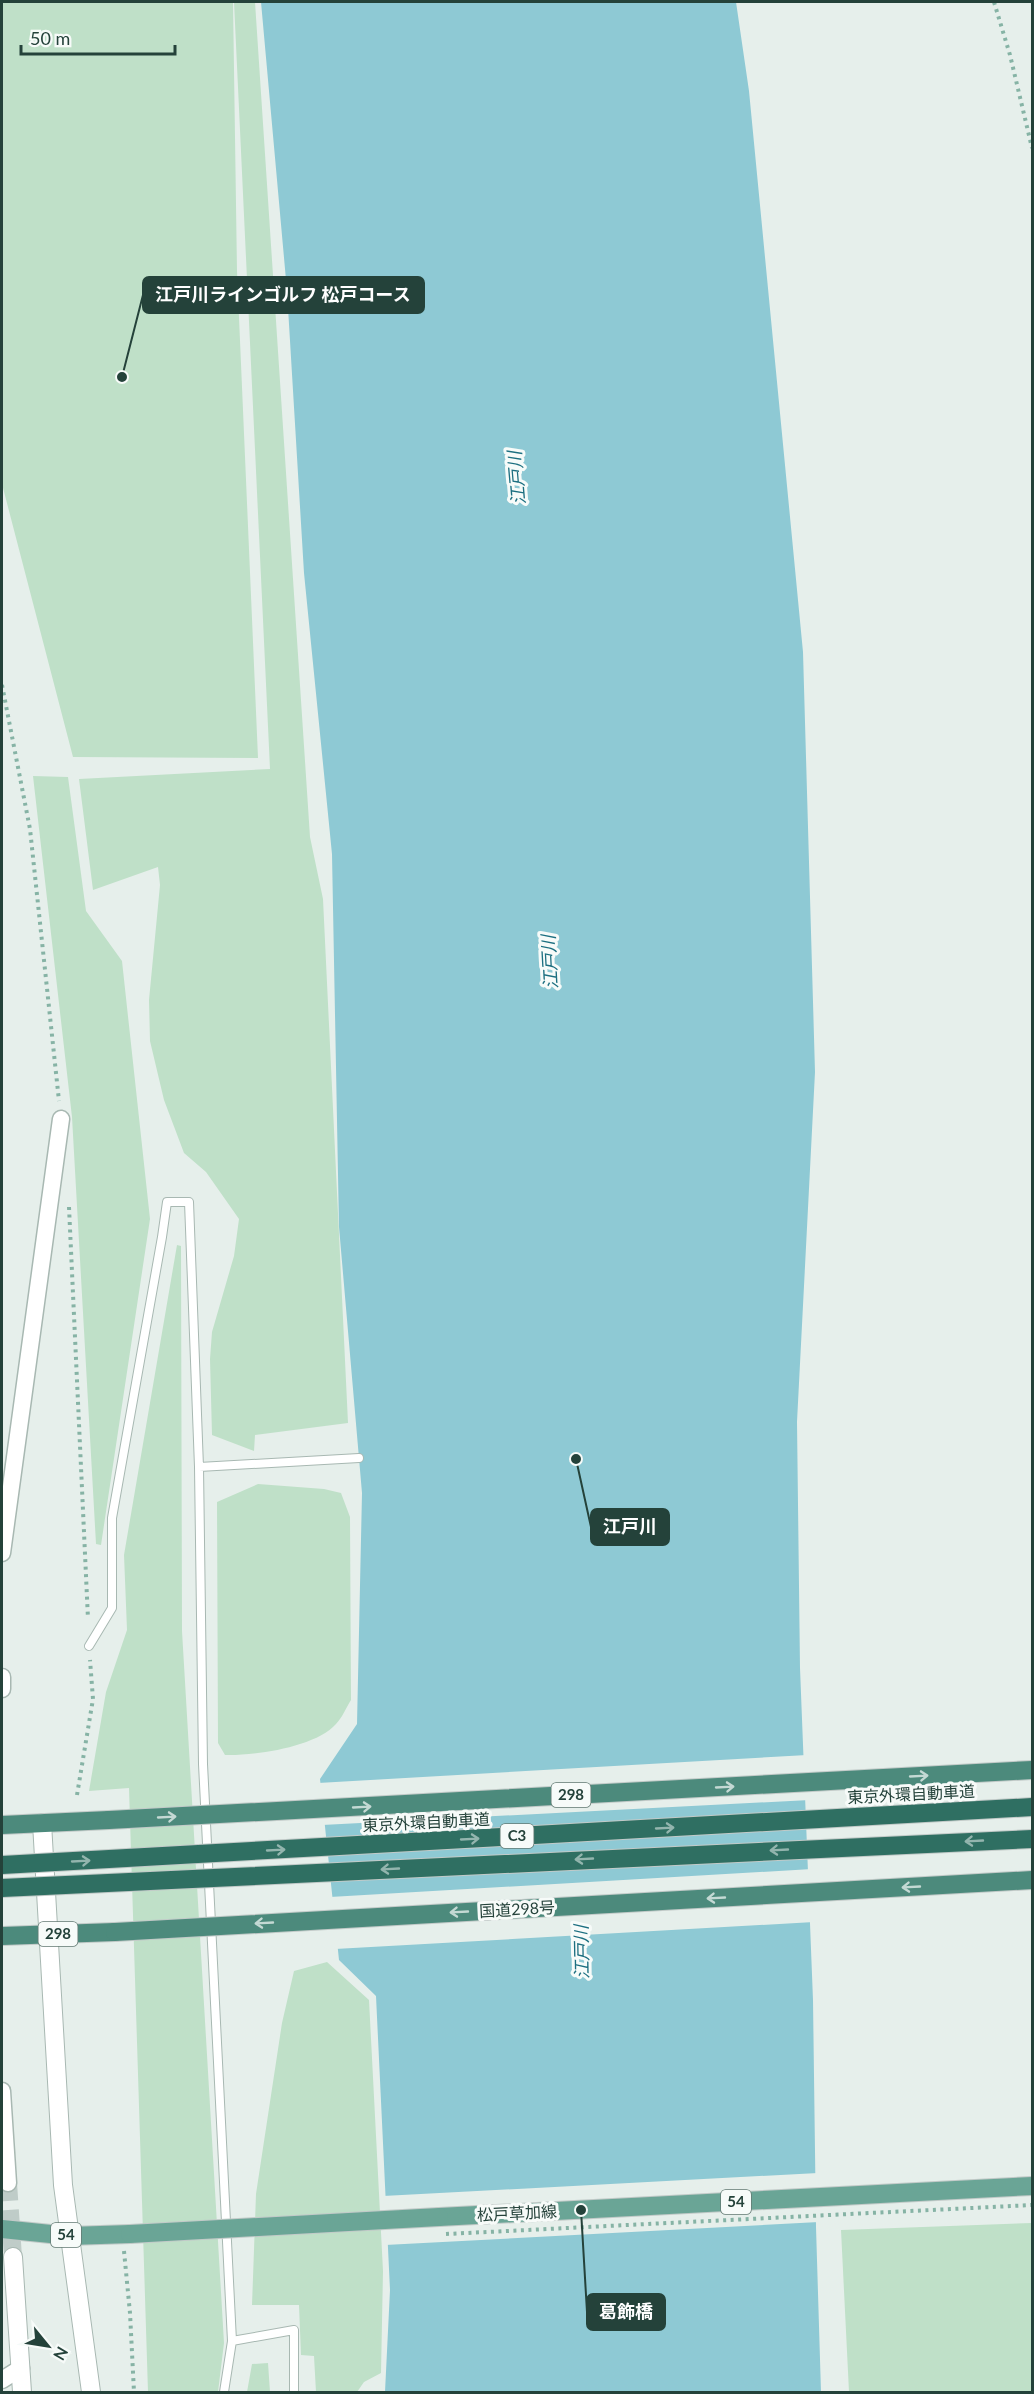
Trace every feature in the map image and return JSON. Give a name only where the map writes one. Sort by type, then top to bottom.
[{"type":"highway","name":"298","points":[[2,1825],[1032,1770]]},
{"type":"highway","name":"東京外環自動車道","points":[[2,1865],[1032,1807]]},
{"type":"highway","name":"C3","points":[[2,1888],[1032,1839]]},
{"type":"highway","name":"国道298号","points":[[2,1936],[115,1932],[1032,1880]]},
{"type":"main road","name":"松戸草加線","points":[[2,2229],[128,2245],[1032,2186]]},
{"type":"street","points":[[2,1552],[61,1119]]},
{"type":"street","points":[[2,1677],[2,1689]]},
{"type":"street","points":[[42,1822],[63,2185],[91,2392]]},
{"type":"street","points":[[2,2091],[8,2183]]},
{"type":"street","points":[[13,2257],[22,2392]]},
{"type":"street","points":[[2,2380],[21,2368]]},
{"type":"lane","points":[[89,1646],[112,1608],[112,1518],[166,1202],[189,1202],[200,1467],[203,1764],[232,2341],[224,2392]]},
{"type":"lane","points":[[200,1467],[359,1458]]},
{"type":"lane","points":[[232,2341],[294,2330],[294,2392]]},
{"type":"path","points":[[994,2],[1010,55],[1032,148]]},
{"type":"path","points":[[439,2235],[1032,2205]]},
{"type":"path","points":[[128,2245],[126,2268],[134,2392]]},
{"type":"green space","points":[[2,2],[233,2],[237,271],[258,758],[73,757],[2,484]]},
{"type":"green space","points":[[234,2],[255,2],[310,837],[323,899],[348,1423],[255,1435],[254,1451],[212,1435],[210,1359],[212,1332],[234,1256],[239,1219],[206,1172],[184,1153],[164,1100],[150,1041],[149,1000],[160,885],[158,867],[93,890],[79,779],[270,769]]},
{"type":"green space","points":[[33,776],[68,777],[86,911],[122,961],[150,1219],[101,1545],[96,1544],[72,1117]]},
{"type":"green space","points":[[177,1245],[181,1246],[182,1631],[224,2343],[218,2392],[148,2392],[129,1788],[89,1791],[106,1692],[127,1630],[124,1555]]},
{"type":"green space","points":[[258,1484],[324,1489],[341,1493],[350,1517],[351,1700],[336,1724],[314,1739],[268,1752],[225,1755],[218,1743],[217,1502]]},
{"type":"green space","points":[[327,1962],[369,2000],[383,2271],[381,2373],[364,2382],[357,2392],[316,2392],[314,2356],[301,2355],[299,2305],[252,2305],[256,2194],[282,2023],[294,1971]]},
{"type":"green space","points":[[1032,2223],[1032,2392],[849,2392],[841,2230]]},
{"type":"green space","points":[[268,2363],[270,2392],[247,2392],[252,2364]]},
{"type":"water","points":[[261,2],[736,2],[749,91],[803,652],[815,1072],[797,1422],[800,1668],[813,2000],[821,2392],[385,2392],[390,2290],[376,1996],[339,1960],[320,1779],[357,1724],[362,1493],[339,1227],[332,854],[304,573],[287,291]]},
{"type":"pier","points":[[807,1755],[810,1800],[322,1825],[318,1783]]},
{"type":"pier","points":[[812,1869],[814,1922],[335,1949],[330,1897]]},
{"type":"pier","points":[[818,2173],[819,2222],[385,2245],[383,2196]]},
{"type":"tunnel","points":[[8,2183],[13,2257]]},
{"type":"place","name":"江戸川ラインゴルフ 松戸コース","points":[[122,377]]},
{"type":"place","name":"江戸川","points":[[576,1459]]},
{"type":"place","name":"葛飾橋","points":[[581,2210]]}]
